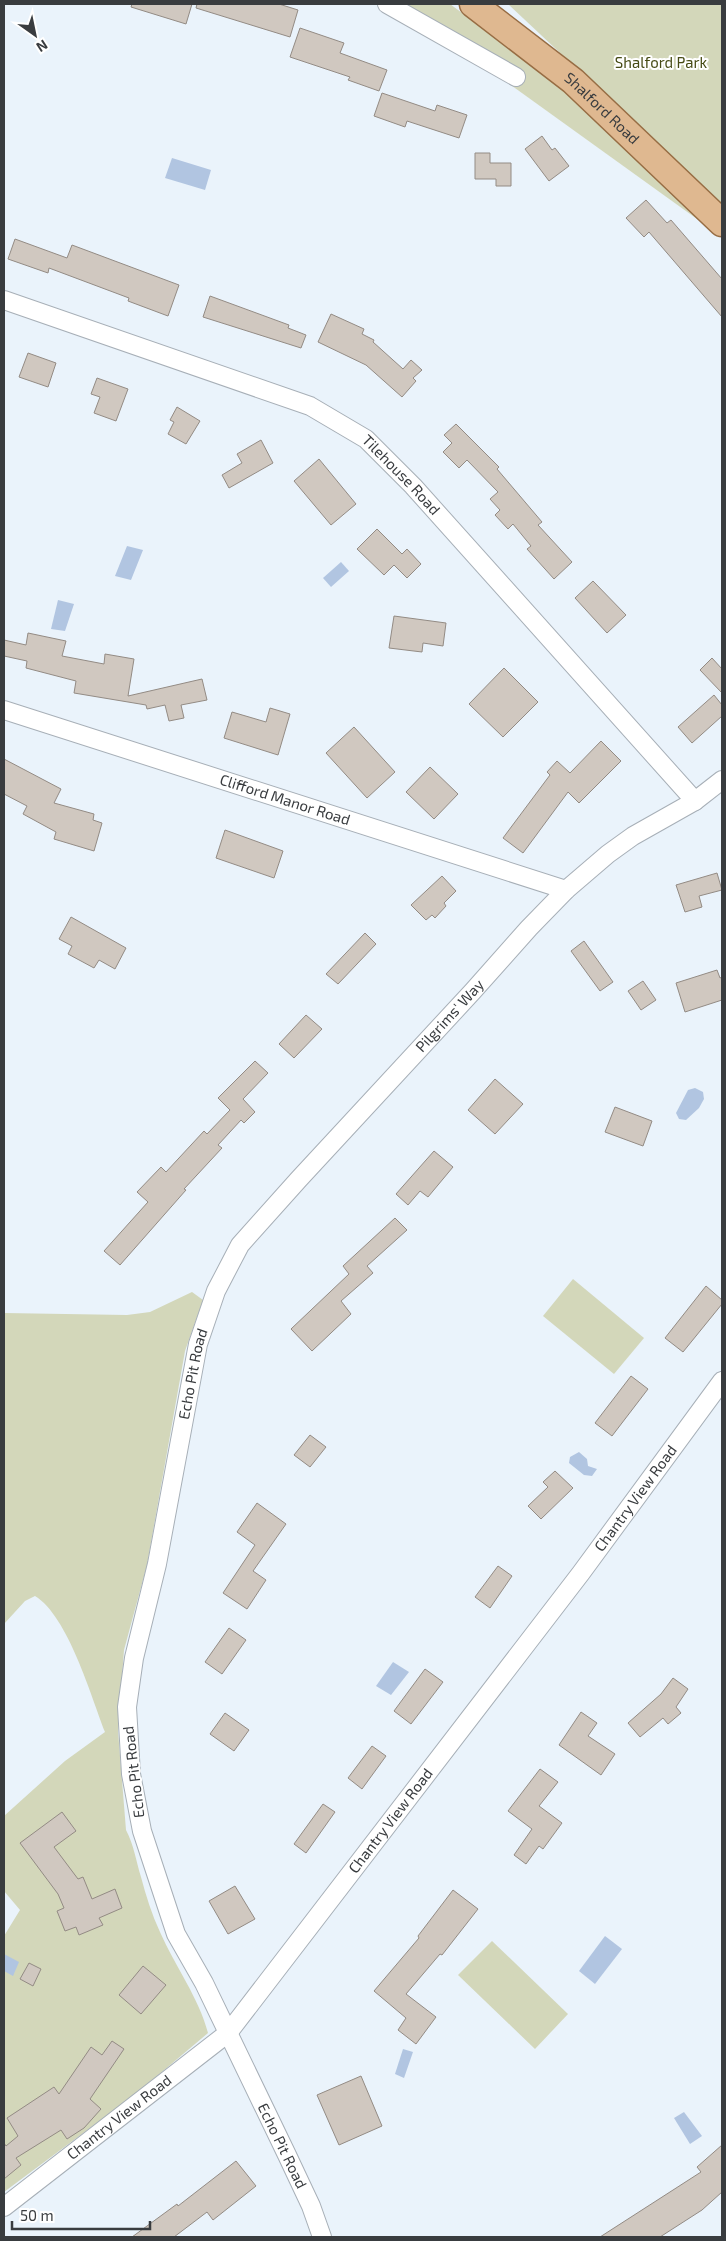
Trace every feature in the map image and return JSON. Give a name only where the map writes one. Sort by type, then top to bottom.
[{"type":"main road","name":"Shalford Road","points":[[473,4],[573,81],[722,223]]},
{"type":"street","points":[[387,4],[516,77]]},
{"type":"street","name":"Tilehouse Road","points":[[4,300],[310,406],[366,439],[413,486],[695,801]]},
{"type":"street","name":"Clifford Manor Road","points":[[4,710],[566,890]]},
{"type":"street","name":"Pilgrims' Way","points":[[213,1299],[227,1269],[246,1239],[529,928],[566,890],[633,836],[695,801],[722,780]]},
{"type":"street","name":"Echo Pit Road","points":[[213,1299],[198,1344],[157,1564],[134,1658],[128,1707],[131,1774],[142,1831],[176,1934],[204,1983],[311,2206],[322,2237]]},
{"type":"street","name":"Chantry View Road","points":[[4,2207],[228,2033],[581,1573],[722,1381]]},
{"type":"green space","points":[[398,4],[450,4],[564,89],[722,237]]},
{"type":"green space","name":"Shalford Park","points":[[508,4],[722,4],[722,205]]},
{"type":"green space","points":[[573,1279],[644,1338],[614,1374],[543,1316]]},
{"type":"green space","points":[[192,1292],[203,1300],[185,1351],[147,1565],[124,1650],[118,1731],[126,1830],[133,1847],[154,1919],[199,2007],[208,2033],[137,2093],[4,2192],[4,1936],[20,1910],[4,1891],[4,1816],[65,1761],[105,1732],[68,1638],[47,1606],[35,1596],[25,1601],[4,1624],[4,1313],[127,1315],[150,1312]]},
{"type":"green space","points":[[492,1941],[568,2014],[535,2049],[458,1975]]},
{"type":"water","points":[[172,158],[211,170],[205,190],[165,178]]},
{"type":"water","points":[[127,546],[143,550],[131,580],[115,576]]},
{"type":"water","points":[[341,562],[349,571],[331,587],[323,578]]},
{"type":"water","points":[[58,600],[74,604],[65,631],[51,629]]},
{"type":"water","points":[[695,1088],[703,1092],[704,1099],[699,1108],[686,1120],[679,1119],[676,1113],[688,1090]]},
{"type":"water","points":[[579,1452],[587,1459],[588,1466],[597,1469],[592,1476],[584,1475],[569,1463],[570,1457]]},
{"type":"water","points":[[393,1662],[409,1672],[391,1695],[376,1686]]},
{"type":"water","points":[[605,1936],[622,1949],[595,1984],[579,1971]]},
{"type":"water","points":[[4,1954],[19,1962],[13,1976],[4,1971]]},
{"type":"water","points":[[403,2049],[413,2052],[404,2078],[395,2074]]},
{"type":"water","points":[[684,2112],[702,2136],[690,2144],[674,2118]]},
{"type":"building","points":[[132,4],[192,4],[186,24],[131,7]]},
{"type":"building","points":[[197,4],[279,4],[298,10],[290,37],[196,8]]},
{"type":"building","points":[[300,28],[344,43],[340,53],[387,70],[379,91],[348,80],[350,77],[290,57]]},
{"type":"building","points":[[382,93],[435,111],[437,105],[467,115],[459,138],[407,121],[405,127],[374,116]]},
{"type":"building","points":[[542,136],[552,150],[555,148],[569,166],[549,181],[525,149]]},
{"type":"building","points":[[475,153],[490,153],[490,163],[511,163],[511,186],[496,186],[496,179],[475,179]]},
{"type":"building","points":[[646,200],[667,223],[671,220],[722,279],[722,317],[649,232],[644,237],[626,218]]},
{"type":"building","points":[[15,239],[67,258],[72,245],[179,285],[168,316],[128,301],[129,298],[49,268],[48,273],[8,259]]},
{"type":"building","points":[[210,296],[289,325],[288,328],[306,335],[301,348],[203,317]]},
{"type":"building","points":[[331,314],[364,329],[362,334],[374,340],[373,342],[403,369],[411,360],[422,370],[413,378],[416,381],[402,397],[366,365],[318,342]]},
{"type":"building","points":[[28,353],[56,363],[48,387],[19,377]]},
{"type":"building","points":[[97,378],[128,389],[116,421],[94,413],[100,397],[91,394]]},
{"type":"building","points":[[177,407],[200,421],[186,444],[168,434],[174,422],[170,420]]},
{"type":"building","points":[[456,424],[499,467],[497,469],[542,522],[538,525],[572,562],[554,579],[527,549],[531,546],[513,524],[508,529],[495,515],[500,510],[490,499],[498,492],[467,460],[459,468],[443,452],[452,443],[444,435]]},
{"type":"building","points":[[261,440],[273,463],[229,488],[222,475],[242,463],[237,454]]},
{"type":"building","points":[[319,459],[356,504],[331,525],[294,481]]},
{"type":"building","points":[[377,529],[402,554],[407,549],[421,564],[407,578],[394,565],[384,575],[357,549]]},
{"type":"building","points":[[593,581],[626,615],[607,633],[575,598]]},
{"type":"building","points":[[394,616],[446,623],[443,646],[423,643],[422,652],[389,648]]},
{"type":"building","points":[[28,633],[66,641],[62,656],[104,664],[105,654],[134,659],[128,696],[202,679],[207,700],[181,705],[184,718],[169,721],[165,705],[147,709],[146,705],[74,693],[76,681],[26,668],[27,661],[4,656],[4,640],[26,645]]},
{"type":"building","points":[[712,658],[722,669],[722,693],[700,670]]},
{"type":"building","points":[[504,668],[538,702],[503,737],[469,704]]},
{"type":"building","points":[[714,695],[722,705],[722,716],[692,743],[678,727]]},
{"type":"building","points":[[270,708],[290,714],[278,755],[224,738],[232,712],[266,722]]},
{"type":"building","points":[[354,727],[395,772],[367,798],[326,753]]},
{"type":"building","points":[[601,741],[621,761],[579,803],[568,792],[523,853],[503,838],[550,775],[547,772],[557,761],[570,773]]},
{"type":"building","points":[[4,759],[61,789],[54,803],[94,814],[93,820],[102,823],[94,851],[54,839],[56,832],[23,814],[27,806],[4,794]]},
{"type":"building","points":[[430,767],[458,794],[434,819],[406,792]]},
{"type":"building","points":[[225,830],[283,851],[274,878],[216,858]]},
{"type":"building","points":[[717,873],[722,890],[699,896],[702,907],[685,912],[676,885]]},
{"type":"building","points":[[442,876],[456,891],[444,903],[446,906],[435,918],[432,915],[426,920],[411,905]]},
{"type":"building","points":[[71,917],[126,948],[115,969],[99,960],[94,968],[68,954],[72,946],[59,939]]},
{"type":"building","points":[[365,933],[376,944],[338,984],[326,974]]},
{"type":"building","points":[[584,941],[613,982],[600,991],[571,951]]},
{"type":"building","points":[[717,970],[720,978],[722,977],[722,1000],[685,1012],[676,983]]},
{"type":"building","points":[[643,981],[656,1000],[641,1010],[628,991]]},
{"type":"building","points":[[306,1015],[322,1029],[294,1058],[279,1044]]},
{"type":"building","points":[[255,1061],[268,1073],[243,1099],[255,1112],[244,1123],[241,1120],[218,1145],[222,1148],[184,1189],[186,1190],[120,1265],[104,1251],[148,1202],[137,1192],[161,1167],[166,1172],[204,1131],[207,1134],[230,1110],[218,1098]]},
{"type":"building","points":[[495,1079],[523,1104],[495,1134],[468,1110]]},
{"type":"building","points":[[615,1107],[652,1121],[643,1146],[605,1132]]},
{"type":"building","points":[[434,1151],[453,1167],[428,1197],[420,1191],[408,1205],[396,1194]]},
{"type":"building","points":[[395,1218],[407,1230],[367,1266],[373,1273],[341,1301],[351,1314],[312,1351],[291,1329],[349,1274],[343,1266]]},
{"type":"building","points":[[706,1286],[722,1300],[722,1304],[683,1352],[665,1338]]},
{"type":"building","points":[[631,1376],[648,1389],[612,1436],[595,1423]]},
{"type":"building","points":[[310,1435],[326,1447],[310,1467],[294,1455]]},
{"type":"building","points":[[555,1471],[573,1488],[541,1519],[528,1506],[548,1487],[543,1482]]},
{"type":"building","points":[[257,1503],[286,1524],[253,1571],[266,1580],[247,1609],[223,1593],[255,1545],[237,1532]]},
{"type":"building","points":[[498,1566],[512,1576],[490,1608],[475,1597]]},
{"type":"building","points":[[229,1628],[246,1640],[222,1674],[205,1662]]},
{"type":"building","points":[[425,1669],[443,1682],[411,1724],[394,1711]]},
{"type":"building","points":[[673,1678],[688,1689],[676,1707],[681,1713],[668,1724],[663,1718],[640,1737],[628,1723],[661,1694]]},
{"type":"building","points":[[581,1712],[597,1723],[588,1736],[615,1754],[601,1775],[559,1745]]},
{"type":"building","points":[[225,1713],[249,1730],[234,1751],[210,1734]]},
{"type":"building","points":[[372,1746],[386,1756],[362,1789],[348,1778]]},
{"type":"building","points":[[540,1769],[558,1782],[539,1806],[562,1823],[543,1849],[539,1846],[526,1864],[514,1855],[532,1829],[508,1811]]},
{"type":"building","points":[[323,1804],[335,1812],[306,1853],[294,1844]]},
{"type":"building","points":[[62,1812],[76,1831],[54,1847],[78,1879],[83,1877],[92,1899],[115,1889],[122,1908],[99,1918],[103,1925],[79,1935],[76,1927],[65,1931],[57,1911],[64,1908],[58,1894],[20,1843]]},
{"type":"building","points":[[235,1886],[255,1919],[228,1934],[209,1901]]},
{"type":"building","points":[[453,1890],[478,1909],[442,1955],[440,1954],[406,1994],[436,2017],[416,2044],[398,2030],[406,2018],[374,1991],[419,1938],[418,1936]]},
{"type":"building","points":[[29,1963],[41,1969],[33,1986],[20,1979]]},
{"type":"building","points":[[143,1966],[166,1985],[141,2014],[119,1995]]},
{"type":"building","points":[[112,2041],[124,2049],[90,2099],[101,2109],[84,2128],[67,2139],[61,2130],[16,2158],[21,2165],[4,2179],[4,2143],[6,2146],[18,2136],[7,2118],[54,2087],[59,2094],[91,2047],[102,2055]]},
{"type":"building","points":[[361,2076],[382,2126],[339,2145],[317,2095]]},
{"type":"building","points":[[722,2145],[722,2192],[702,2210],[660,2237],[600,2237],[701,2172],[697,2167]]},
{"type":"building","points":[[236,2161],[256,2186],[213,2220],[207,2212],[174,2237],[132,2237],[177,2204],[178,2206]]}]
